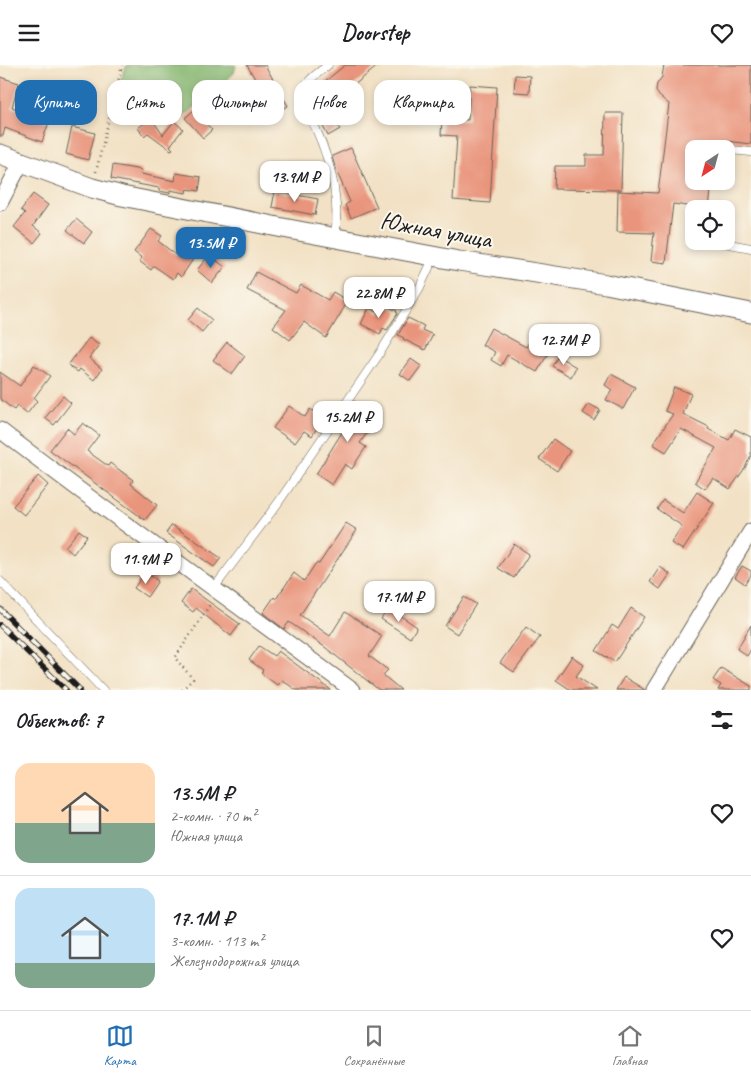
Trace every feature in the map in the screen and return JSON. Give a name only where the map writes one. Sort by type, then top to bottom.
[{"type":"street","name":"Южная улица","points":[[0,154],[92,188],[122,196],[434,256],[606,284],[751,313]]},
{"type":"street","points":[[0,203],[22,161]]},
{"type":"street","points":[[0,430],[117,519],[216,589],[352,690]]},
{"type":"street","points":[[654,690],[751,531]]},
{"type":"lane","points":[[328,65],[306,85],[303,91],[304,106],[316,129],[333,179],[338,217],[335,237]]},
{"type":"lane","points":[[735,150],[751,152]]},
{"type":"lane","points":[[735,244],[751,247]]},
{"type":"lane","points":[[216,589],[278,503],[380,353],[419,289],[434,256]]},
{"type":"lane","points":[[0,581],[103,690]]},
{"type":"path","points":[[92,188],[122,65]]},
{"type":"path","points":[[182,690],[193,679],[175,658],[216,589]]},
{"type":"green space","points":[[127,65],[236,65],[234,73],[226,80],[192,80],[192,109],[182,118],[182,80],[120,80]]},
{"type":"building","points":[[247,65],[265,65],[273,80],[256,80]]},
{"type":"building","points":[[345,65],[379,65],[360,80],[327,80]]},
{"type":"building","points":[[664,65],[751,65],[751,144],[735,142],[735,140],[685,140],[685,190],[711,190],[710,200],[685,200],[685,206],[673,204],[666,263],[651,261],[654,233],[617,232],[618,191],[658,193],[669,104],[659,96],[656,90],[657,84],[662,77]]},
{"type":"building","points":[[515,75],[530,76],[529,93],[514,92]]},
{"type":"building","points":[[0,77],[15,82],[15,97],[12,107],[15,108],[15,125],[48,125],[42,142],[5,128],[3,136],[0,136]]},
{"type":"building","points":[[471,85],[497,87],[490,203],[453,200],[457,136],[441,135],[442,125],[471,125]]},
{"type":"building","points":[[284,99],[288,106],[284,108]]},
{"type":"building","points":[[192,112],[192,125],[208,125],[212,130],[203,138],[185,118]]},
{"type":"building","points":[[605,113],[623,113],[621,190],[554,189],[555,166],[586,166],[586,155],[604,155]]},
{"type":"building","points":[[142,125],[156,125],[163,135],[171,125],[178,125],[183,129],[170,146],[173,149],[171,150],[148,133],[144,136],[138,128]]},
{"type":"building","points":[[322,125],[338,125],[340,129],[328,136]]},
{"type":"building","points":[[72,127],[95,133],[88,160],[66,154]]},
{"type":"building","points":[[351,148],[377,207],[351,218],[345,205],[350,202],[332,156]]},
{"type":"building","points":[[113,165],[142,170],[141,174],[175,181],[176,173],[201,177],[199,191],[187,189],[186,193],[170,190],[170,193],[159,191],[159,188],[111,179]]},
{"type":"building","points":[[275,191],[318,199],[315,215],[272,207]]},
{"type":"building","points":[[33,194],[48,205],[33,226],[42,233],[34,243],[14,227],[25,213],[21,210]]},
{"type":"building","points":[[76,219],[92,232],[84,243],[67,230]]},
{"type":"building","points":[[151,229],[162,236],[158,241],[176,255],[181,248],[194,258],[181,277],[177,273],[173,279],[154,266],[151,270],[139,261],[142,258],[134,252]]},
{"type":"building","points":[[209,255],[225,267],[212,283],[197,270]]},
{"type":"building","points":[[256,272],[296,293],[301,285],[328,300],[333,292],[348,301],[326,338],[304,322],[290,340],[273,327],[286,310],[247,290]]},
{"type":"building","points":[[385,305],[398,313],[387,330],[383,328],[380,334],[361,324],[369,308],[381,314]]},
{"type":"building","points":[[198,308],[212,320],[202,332],[188,320]]},
{"type":"building","points":[[408,318],[424,326],[422,330],[433,335],[425,350],[398,335]]},
{"type":"building","points":[[491,328],[526,347],[529,342],[548,354],[537,372],[507,355],[501,366],[491,360],[495,352],[482,345]]},
{"type":"building","points":[[89,338],[99,345],[89,358],[102,369],[94,380],[80,369],[78,372],[68,365]]},
{"type":"building","points":[[227,342],[245,356],[232,374],[213,360]]},
{"type":"building","points":[[558,356],[576,367],[571,377],[552,366]]},
{"type":"building","points":[[411,359],[421,366],[410,381],[400,374]]},
{"type":"building","points":[[34,365],[50,376],[34,398],[37,401],[27,414],[17,406],[14,410],[0,399],[0,372],[20,386]]},
{"type":"building","points":[[611,374],[635,387],[623,409],[606,400],[612,390],[605,385]]},
{"type":"building","points":[[674,387],[691,394],[683,414],[729,440],[735,429],[751,437],[751,455],[745,468],[730,489],[713,478],[705,489],[695,482],[716,448],[681,429],[666,452],[653,444],[673,414],[665,411]]},
{"type":"building","points":[[63,396],[71,403],[54,425],[45,418]]},
{"type":"building","points":[[354,401],[378,417],[360,443],[366,447],[352,469],[345,464],[332,485],[316,474],[349,421],[344,417]]},
{"type":"building","points":[[589,404],[600,410],[594,420],[583,413]]},
{"type":"building","points":[[289,406],[305,417],[310,409],[323,418],[312,436],[304,431],[295,443],[273,428]]},
{"type":"building","points":[[83,423],[99,435],[87,451],[108,466],[110,463],[133,480],[131,484],[157,505],[145,520],[50,450],[67,428],[74,434]]},
{"type":"building","points":[[553,439],[570,451],[557,471],[539,459]]},
{"type":"building","points":[[38,476],[48,485],[24,515],[13,506]]},
{"type":"building","points":[[697,492],[714,503],[683,550],[671,543],[682,526],[657,509],[663,500],[683,513]]},
{"type":"building","points":[[346,523],[357,530],[300,615],[330,636],[345,612],[382,636],[369,656],[388,670],[383,675],[401,690],[379,690],[326,648],[289,622],[284,629],[263,613],[274,597],[276,599],[294,573],[304,581],[316,563],[319,564]]},
{"type":"building","points":[[172,525],[221,558],[214,567],[166,533]]},
{"type":"building","points":[[79,530],[87,536],[73,554],[65,547]]},
{"type":"building","points":[[514,544],[529,554],[514,578],[498,568]]},
{"type":"building","points":[[742,566],[751,571],[751,575],[745,584],[735,577]]},
{"type":"building","points":[[660,567],[670,574],[660,589],[650,582]]},
{"type":"building","points":[[145,572],[158,581],[147,597],[134,588]]},
{"type":"building","points":[[191,589],[240,624],[231,636],[196,608],[193,612],[181,603]]},
{"type":"building","points":[[464,597],[476,604],[457,634],[445,626]]},
{"type":"building","points":[[389,608],[417,627],[410,638],[381,619]]},
{"type":"building","points":[[631,608],[644,617],[615,662],[596,651],[612,625],[618,629]]},
{"type":"building","points":[[751,625],[751,649],[747,656],[737,649]]},
{"type":"building","points":[[526,627],[540,637],[514,672],[500,663]]},
{"type":"building","points":[[259,646],[274,656],[278,651],[331,690],[296,690],[282,680],[277,685],[261,673],[263,670],[249,660]]},
{"type":"building","points":[[572,656],[584,665],[576,676],[597,690],[571,690],[556,680]]},
{"type":"building","points":[[721,668],[751,686],[751,690],[718,690],[721,685],[713,680]]},
{"type":"building","points":[[624,677],[645,690],[616,690]]},
{"type":"railway","points":[[0,609],[80,690]]},
{"type":"railway","points":[[0,625],[66,690]]}]
